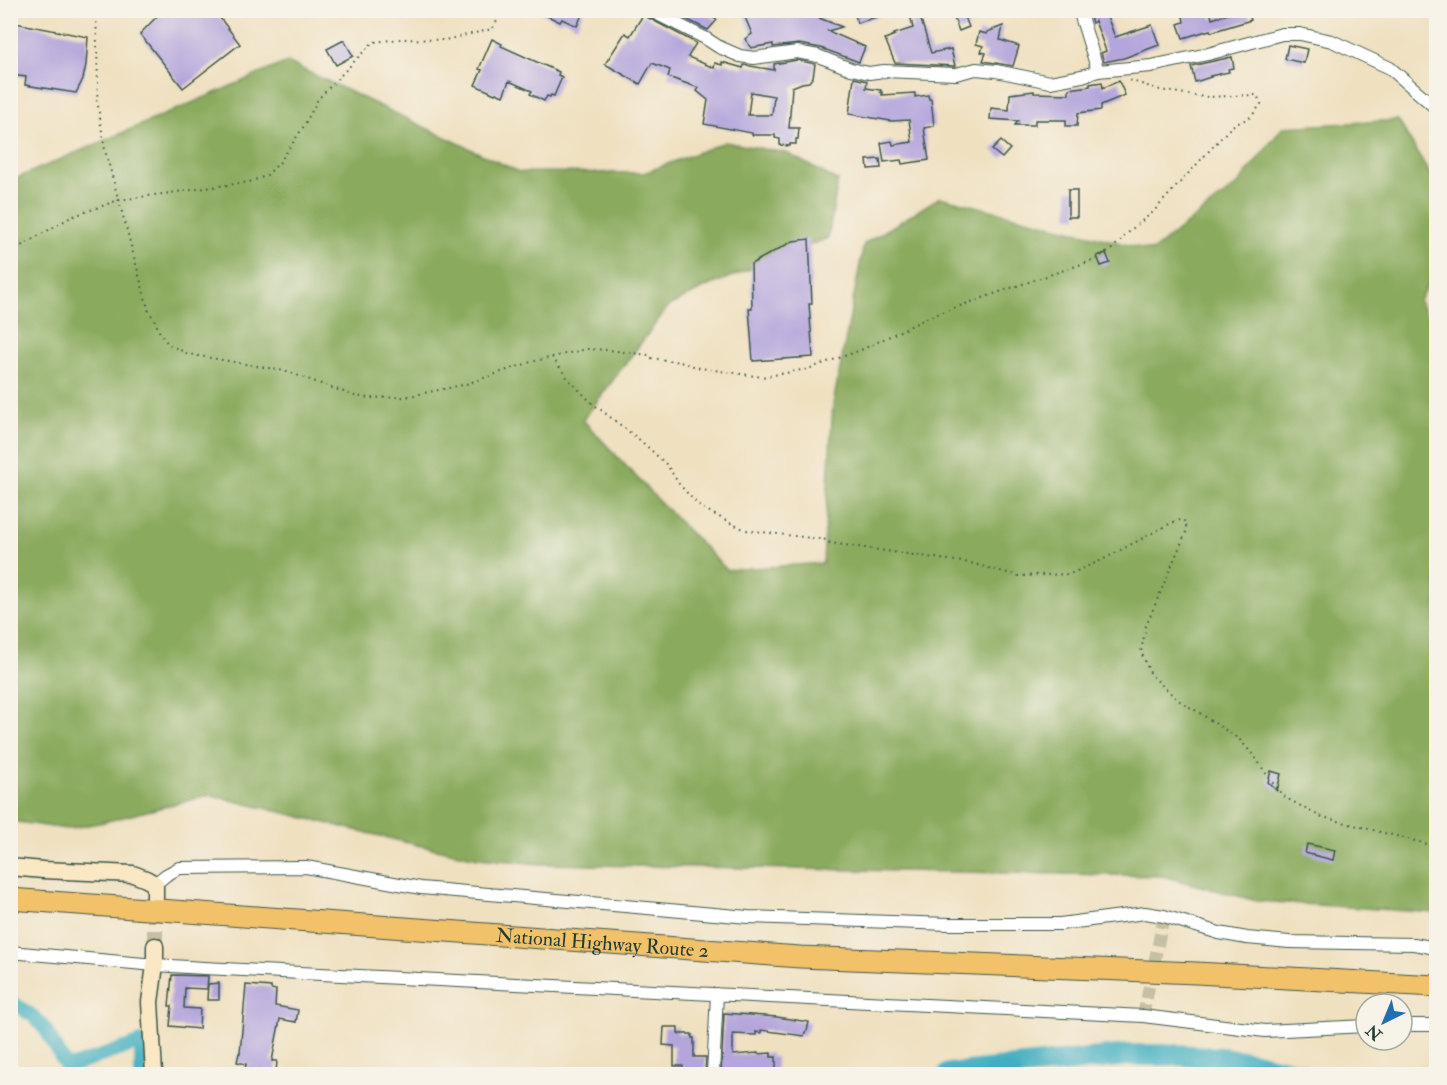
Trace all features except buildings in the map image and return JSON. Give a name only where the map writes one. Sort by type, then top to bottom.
[{"type":"highway","name":"National Highway Route 2","points":[[10,899],[801,957],[1196,972],[1437,986]]},
{"type":"highway","name":"National Highway Route 2","points":[[1196,972],[1437,974]]},
{"type":"street","points":[[649,10],[740,56],[754,58],[797,52],[818,56],[868,73],[884,71],[956,74],[976,69],[1050,82],[1098,71],[1151,66],[1208,54],[1282,34],[1300,34],[1332,41],[1390,68],[1437,108]]},
{"type":"street","points":[[1079,10],[1098,71]]},
{"type":"street","points":[[10,867],[133,874],[146,879],[155,892],[166,875],[179,868],[306,867],[421,888],[748,917],[949,924],[1060,924],[1145,912],[1219,933],[1247,938],[1289,942],[1414,944],[1437,948]]},
{"type":"street","points":[[153,1074],[150,1002],[155,946]]},
{"type":"street","points":[[10,952],[155,965],[1143,1016],[1265,1031],[1354,1027]]},
{"type":"street","points":[[713,1073],[717,994]]},
{"type":"street","points":[[1414,1025],[1437,1024]]},
{"type":"path","points":[[96,10],[97,100],[105,150],[149,312],[168,344],[188,354],[285,371],[355,396],[369,398],[405,397],[463,385],[531,362],[587,349],[649,355],[651,358],[680,362],[700,368],[762,378],[808,369],[861,350],[929,317],[1091,261],[1110,251],[1152,213],[1232,126],[1251,117],[1261,104],[1257,95],[1204,97],[1160,90],[1129,81]]},
{"type":"path","points":[[10,249],[23,245],[71,217],[119,201],[249,182],[266,176],[280,162],[304,126],[318,99],[373,42],[401,39],[445,40],[492,29],[504,10]]},
{"type":"path","points":[[552,357],[569,380],[592,403],[641,441],[667,465],[679,484],[699,506],[747,530],[827,540],[830,543],[970,563],[1019,576],[1070,574],[1183,519],[1186,532],[1146,626],[1141,652],[1151,675],[1178,700],[1239,739],[1255,757],[1271,781],[1286,798],[1294,803],[1319,816],[1431,845],[1437,837]]},
{"type":"green space","points":[[287,62],[519,172],[644,173],[725,142],[787,153],[838,181],[828,238],[703,288],[668,307],[583,420],[727,570],[823,563],[833,404],[864,244],[940,197],[1152,251],[1238,184],[1283,127],[1398,120],[1436,184],[1436,269],[1419,301],[1436,332],[1436,913],[1257,901],[1162,876],[540,864],[478,858],[210,795],[67,829],[11,821],[10,181]]},
{"type":"waterway","points":[[10,1001],[33,1016],[46,1030],[67,1068],[141,1042],[141,1074]]},
{"type":"waterway","points":[[949,1074],[1127,1055],[1221,1058],[1255,1063],[1300,1074]]},
{"type":"tunnel","points":[[155,900],[155,946]]},
{"type":"tunnel","points":[[1143,1016],[1164,916]]}]
